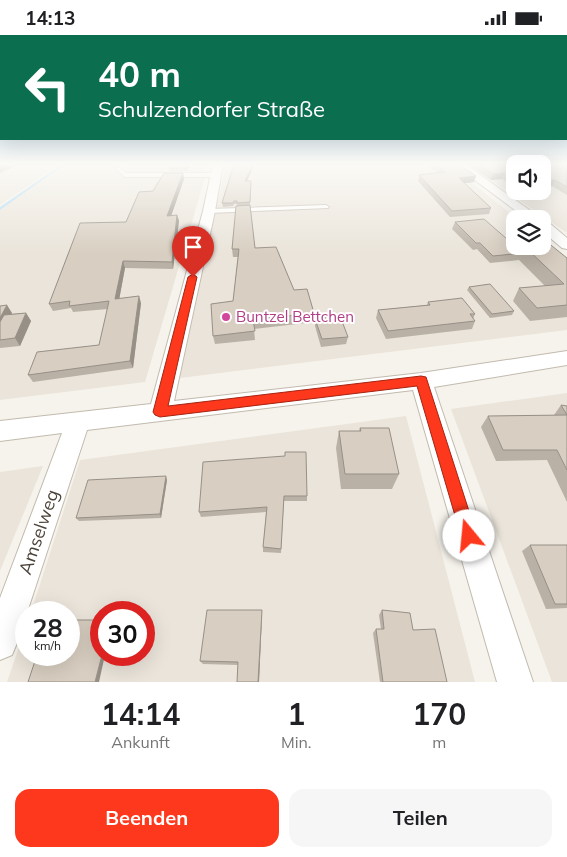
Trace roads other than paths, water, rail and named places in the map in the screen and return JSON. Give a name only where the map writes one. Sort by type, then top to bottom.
[{"type":"street","points":[[160,412],[212,194]]},
{"type":"street","points":[[501,194],[523,210]]},
{"type":"street","points":[[551,232],[567,245]]},
{"type":"street","points":[[0,431],[421,381],[567,357]]},
{"type":"street","points":[[421,381],[515,682]]},
{"type":"street","name":"Amselweg","points":[[0,643],[78,422]]},
{"type":"lane","points":[[209,211],[326,207]]},
{"type":"waterway","points":[[0,209],[21,194]]},
{"type":"place","name":"Buntzel Bettchen","points":[[226,317]]}]
